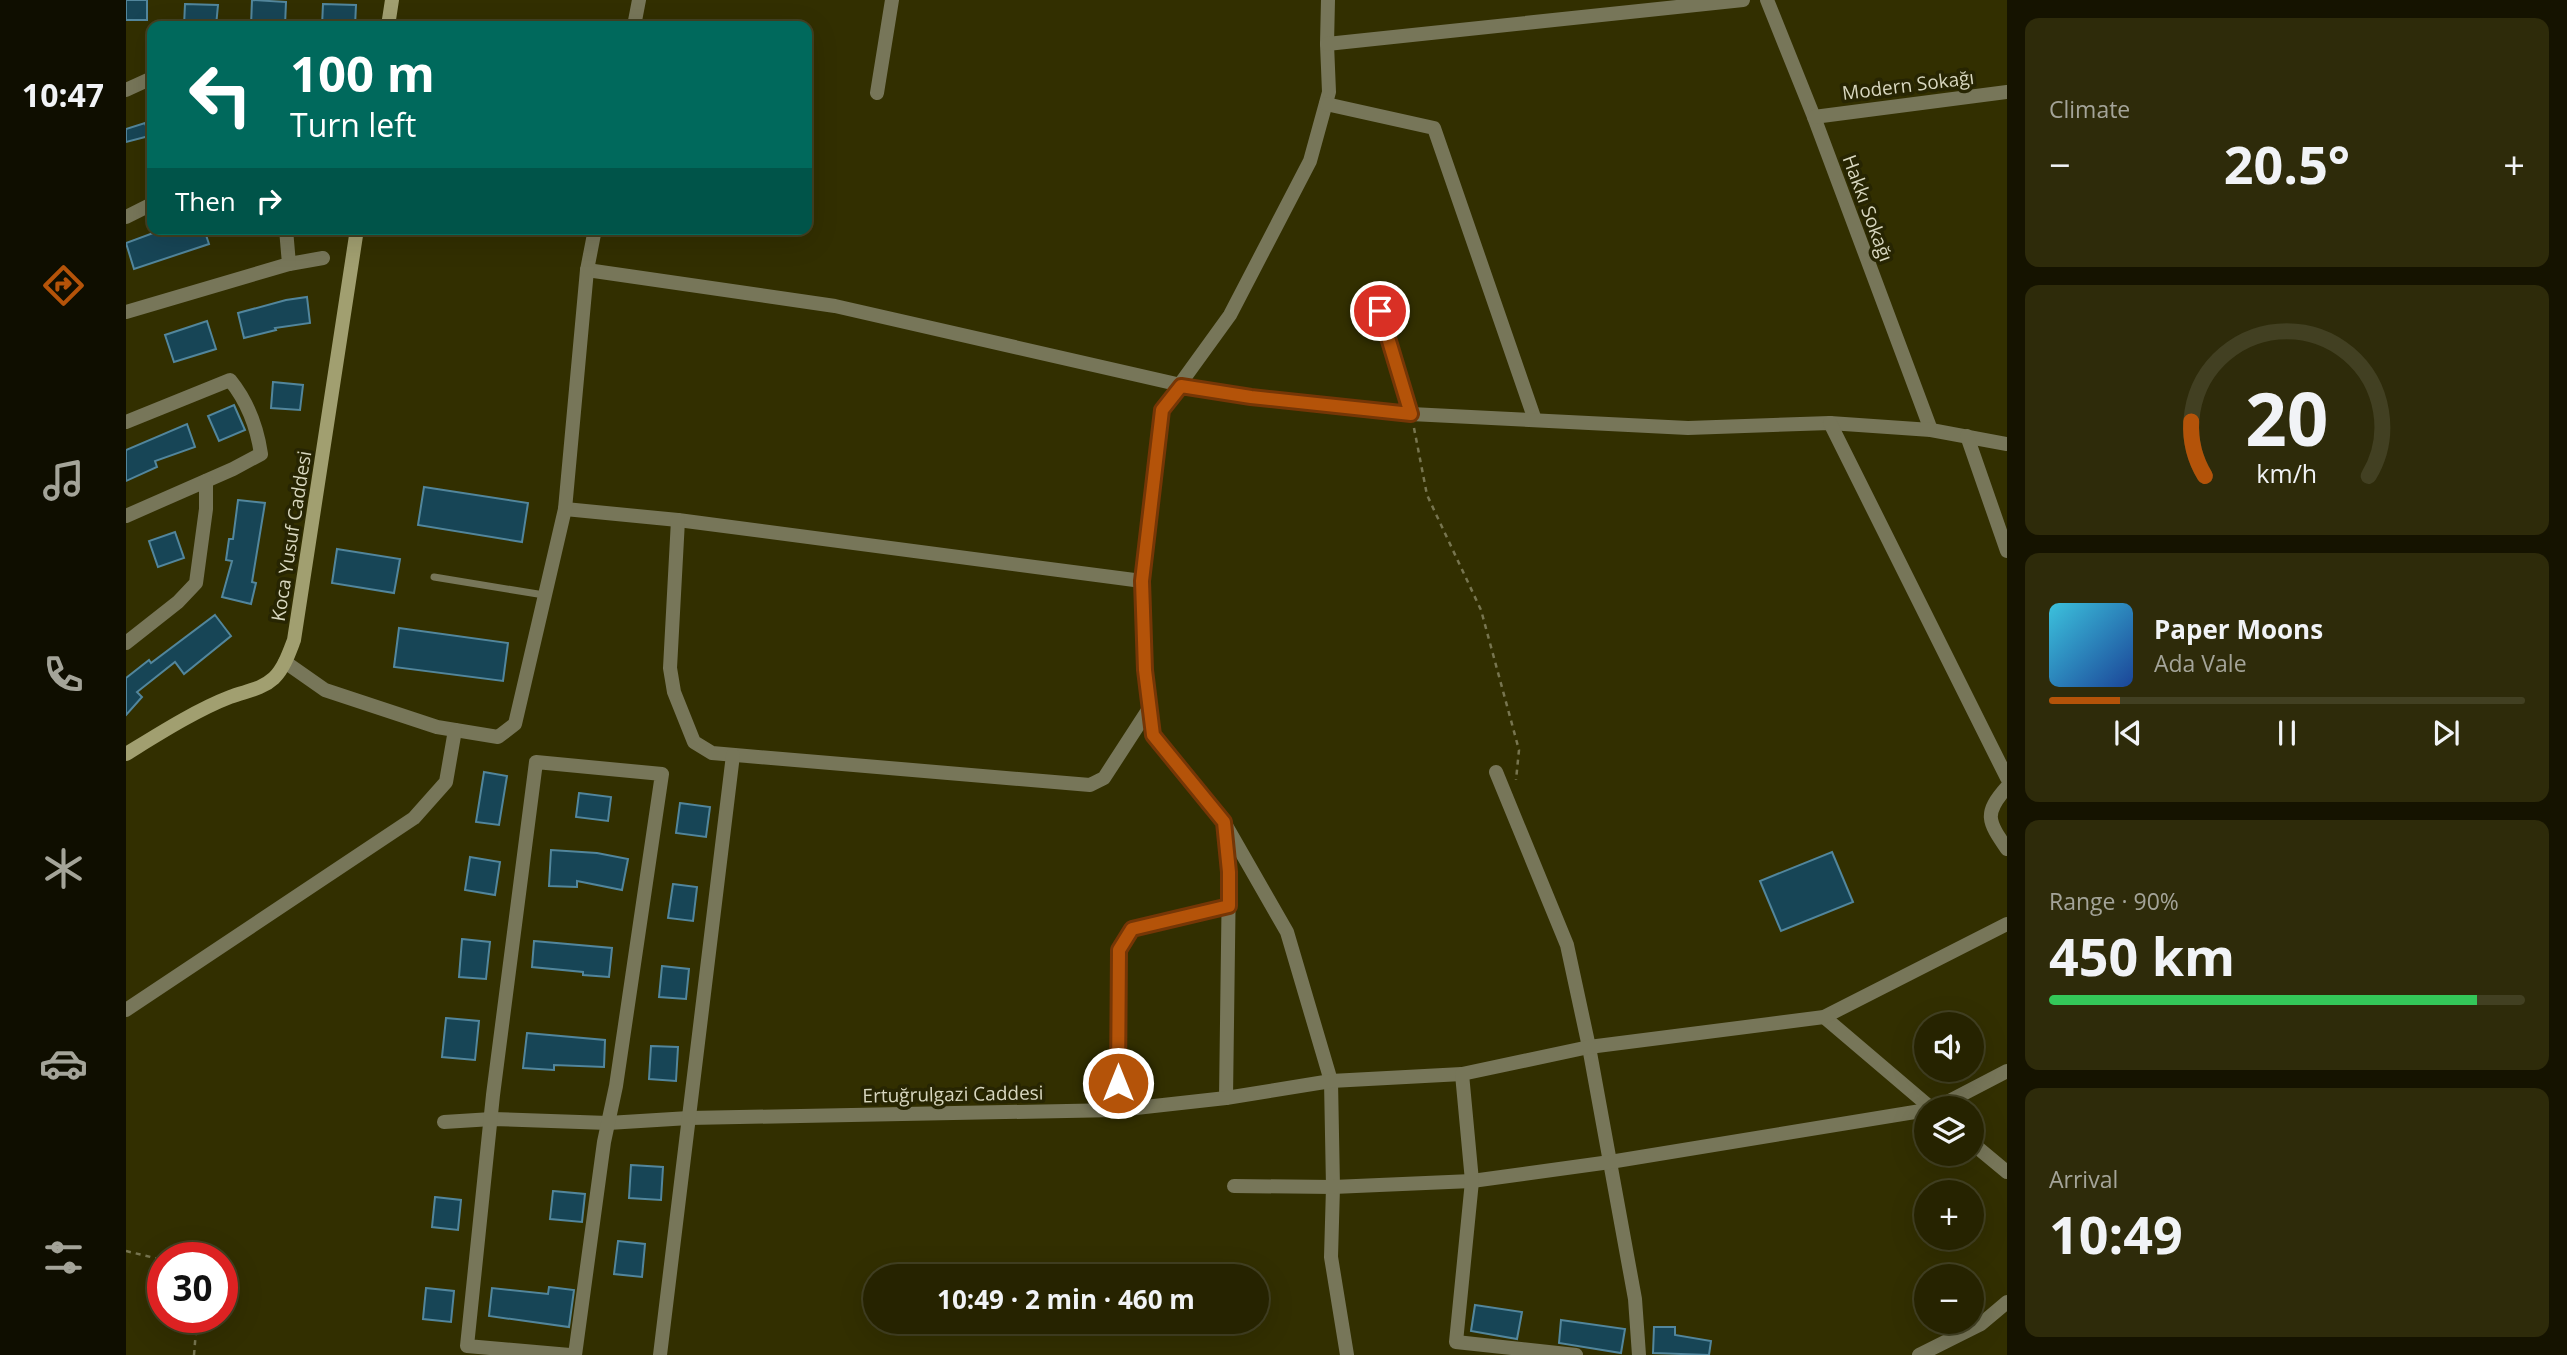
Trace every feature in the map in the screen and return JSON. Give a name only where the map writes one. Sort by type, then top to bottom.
[{"type":"street","points":[[389,21],[392,0]]},
{"type":"street","points":[[635,21],[639,0]]},
{"type":"street","points":[[877,93],[892,0]]},
{"type":"street","points":[[1328,0],[1329,92],[1310,161],[1230,315],[1162,410],[1142,581],[1145,670],[1153,735],[1224,822],[1287,932],[1331,1081],[1331,1256],[1347,1355]]},
{"type":"street","points":[[1327,44],[1743,0]]},
{"type":"street","name":"Hakkı Sokağı","points":[[1767,0],[1814,117],[1931,430]]},
{"type":"street","points":[[126,90],[147,80]]},
{"type":"street","name":"Modern Sokağı","points":[[1814,117],[2007,92]]},
{"type":"street","points":[[1325,104],[1434,128],[1535,420]]},
{"type":"street","points":[[126,217],[147,206]]},
{"type":"street","points":[[287,235],[289,264]]},
{"type":"street","name":"Koca Yusuf Caddesi","points":[[126,754],[230,697],[255,690],[274,678],[285,662],[294,640],[356,235]]},
{"type":"street","points":[[285,662],[325,690],[437,727],[498,737],[515,724],[565,509],[587,270],[594,235]]},
{"type":"street","points":[[126,312],[289,264],[323,258]]},
{"type":"street","points":[[587,270],[835,306],[1181,386],[1251,397],[1411,414],[1688,428],[1830,423],[1931,430],[2007,444]]},
{"type":"street","points":[[1380,311],[1411,414]]},
{"type":"street","points":[[126,422],[230,380],[241,394],[258,435],[261,454],[126,516]]},
{"type":"street","points":[[1830,423],[2007,778]]},
{"type":"street","points":[[1967,436],[2007,551]]},
{"type":"street","points":[[126,643],[178,602],[196,583],[206,509],[206,481]]},
{"type":"street","points":[[565,509],[678,520],[1142,581]]},
{"type":"street","points":[[678,520],[670,668],[674,692],[694,742],[712,753],[1090,785],[1104,778],[1150,707]]},
{"type":"street","points":[[126,1010],[414,818],[446,782],[455,730]]},
{"type":"street","points":[[660,1355],[733,755]]},
{"type":"street","points":[[536,762],[662,774],[616,1086],[608,1123],[573,1355],[467,1346],[536,762]]},
{"type":"street","points":[[1496,772],[1567,945],[1589,1047],[1635,1299],[1640,1355]]},
{"type":"street","points":[[2007,787],[1991,806],[1990,820],[1994,831],[2007,849]]},
{"type":"street","points":[[1224,822],[1229,872],[1226,1098]]},
{"type":"street","points":[[1118,1110],[1119,950],[1132,929],[1229,906]]},
{"type":"street","name":"Ertuğrulgazi Caddesi","points":[[444,1122],[492,1119],[608,1123],[689,1118],[1118,1110],[1226,1098],[1331,1081],[1462,1074],[1589,1047],[1824,1017],[2007,923]]},
{"type":"street","points":[[1824,1017],[1916,1096]]},
{"type":"street","points":[[1957,1096],[2007,1071]]},
{"type":"street","points":[[1462,1074],[1472,1181],[1456,1342],[1576,1355]]},
{"type":"street","points":[[1234,1186],[1333,1187],[1472,1181],[1610,1162],[1914,1112]]},
{"type":"street","points":[[1984,1153],[2007,1172]]},
{"type":"street","points":[[1919,1355],[1981,1324],[2007,1302]]},
{"type":"lane","points":[[434,577],[545,596]]},
{"type":"path","points":[[1411,414],[1427,495],[1481,610],[1517,737],[1518,773],[1507,799]]},
{"type":"path","points":[[126,1251],[147,1256]]},
{"type":"path","points":[[194,1355],[196,1333]]},
{"type":"building","points":[[126,0],[147,0],[147,20],[126,20]]},
{"type":"building","points":[[252,0],[286,2],[285,21],[251,21]]},
{"type":"building","points":[[185,4],[218,5],[216,21],[184,21]]},
{"type":"building","points":[[323,4],[356,5],[355,21],[322,21]]},
{"type":"building","points":[[145,123],[147,137],[126,142],[126,129]]},
{"type":"building","points":[[148,235],[206,235],[209,244],[134,269],[126,243]]},
{"type":"building","points":[[307,297],[310,323],[275,328],[276,330],[244,338],[238,313]]},
{"type":"building","points":[[207,321],[216,349],[174,362],[165,335]]},
{"type":"building","points":[[273,382],[303,385],[300,410],[271,408]]},
{"type":"building","points":[[234,405],[245,430],[219,441],[208,416]]},
{"type":"building","points":[[187,424],[195,447],[155,461],[157,467],[126,481],[126,450]]},
{"type":"building","points":[[424,487],[528,503],[522,542],[418,525]]},
{"type":"building","points":[[238,500],[265,503],[251,604],[222,597],[232,561],[226,560],[229,539],[233,539]]},
{"type":"building","points":[[175,532],[184,558],[158,567],[149,541]]},
{"type":"building","points":[[337,549],[400,559],[394,593],[332,583]]},
{"type":"building","points":[[215,615],[231,636],[184,674],[175,662],[137,692],[142,697],[126,715],[126,678],[149,660],[151,663]]},
{"type":"building","points":[[399,628],[508,643],[503,681],[394,667]]},
{"type":"building","points":[[484,772],[507,776],[499,825],[476,822]]},
{"type":"building","points":[[579,793],[611,797],[608,821],[576,817]]},
{"type":"building","points":[[680,803],[710,807],[706,837],[676,833]]},
{"type":"building","points":[[551,850],[597,853],[628,859],[622,890],[577,881],[577,887],[549,886]]},
{"type":"building","points":[[1832,852],[1853,902],[1781,931],[1760,881]]},
{"type":"building","points":[[470,857],[500,862],[495,895],[465,890]]},
{"type":"building","points":[[673,884],[697,887],[693,921],[668,918]]},
{"type":"building","points":[[462,939],[490,942],[486,979],[459,977]]},
{"type":"building","points":[[534,941],[612,948],[609,977],[532,967]]},
{"type":"building","points":[[662,966],[689,969],[686,999],[659,997]]},
{"type":"building","points":[[446,1018],[479,1021],[475,1060],[442,1057]]},
{"type":"building","points":[[527,1033],[605,1040],[604,1067],[554,1065],[554,1070],[523,1068]]},
{"type":"building","points":[[651,1046],[678,1047],[676,1081],[649,1079]]},
{"type":"building","points":[[631,1165],[663,1167],[661,1200],[629,1198]]},
{"type":"building","points":[[553,1191],[585,1194],[582,1222],[550,1219]]},
{"type":"building","points":[[435,1197],[461,1200],[458,1230],[432,1227]]},
{"type":"building","points":[[618,1241],[645,1244],[642,1277],[614,1274]]},
{"type":"building","points":[[549,1287],[574,1290],[569,1327],[489,1316],[492,1288],[548,1294]]},
{"type":"building","points":[[426,1288],[454,1291],[451,1322],[423,1319]]},
{"type":"building","points":[[1475,1305],[1522,1312],[1517,1339],[1471,1331]]},
{"type":"building","points":[[1561,1320],[1625,1329],[1621,1353],[1559,1343]]},
{"type":"building","points":[[1654,1327],[1675,1327],[1675,1335],[1711,1341],[1709,1355],[1653,1353]]},
{"type":"route","points":[[1118,1083],[1119,950],[1132,929],[1229,906],[1224,822],[1153,735],[1145,670],[1142,581],[1162,410],[1181,386],[1251,397],[1411,414],[1380,311]]}]
